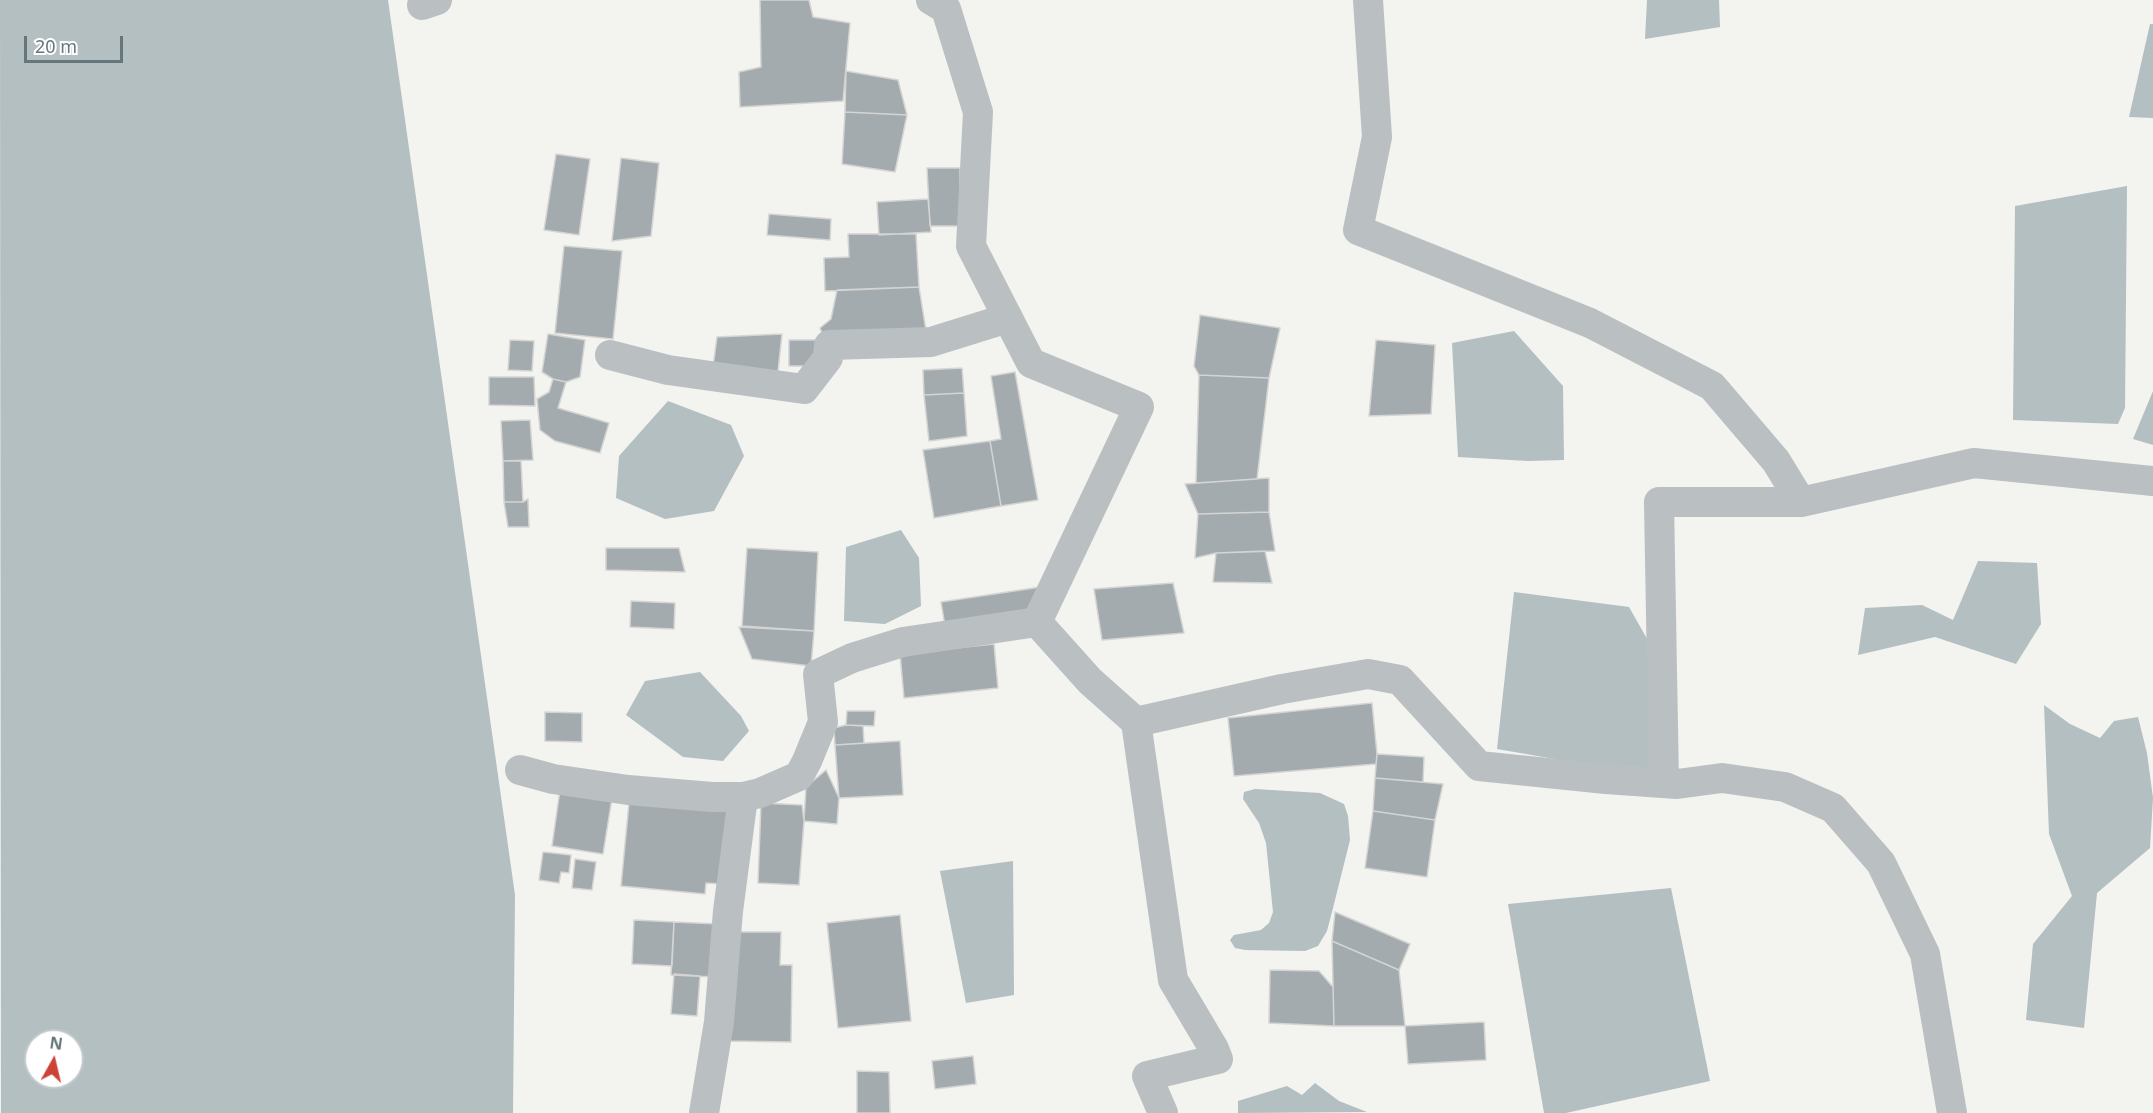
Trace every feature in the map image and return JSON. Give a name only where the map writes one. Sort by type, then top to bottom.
[{"type":"street","points":[[931,0],[946,9],[978,112],[971,246],[1030,363],[1139,407],[1037,622]]},
{"type":"street","points":[[1368,0],[1377,137],[1358,230],[1590,323],[1713,386],[1776,461],[1801,502]]},
{"type":"street","points":[[610,355],[668,370],[804,389],[828,358],[829,345],[930,342],[1008,318]]},
{"type":"street","points":[[1664,783],[1659,502],[1801,502],[1974,463],[2153,481]]},
{"type":"street","points":[[1037,622],[1090,681],[1136,722],[1173,980],[1218,1059],[1147,1076],[1163,1113]]},
{"type":"street","points":[[520,770],[553,779],[628,790],[712,797],[743,797],[760,793],[799,776],[807,761],[823,722],[818,674],[852,658],[903,642],[1037,622]]},
{"type":"street","points":[[1136,722],[1282,689],[1368,674],[1400,680],[1479,766],[1677,784],[1722,778],[1785,787],[1833,808],[1881,863],[1924,954],[1952,1113]]},
{"type":"street","points":[[704,1113],[719,1022],[726,924],[743,797]]},
{"type":"shaded area","points":[[0,0],[388,0],[515,895],[513,1113],[1,1113]]},
{"type":"shaded area","points":[[1647,0],[1719,0],[1720,27],[1645,39]]},
{"type":"shaded area","points":[[2150,24],[2153,24],[2153,118],[2129,117]]},
{"type":"shaded area","points":[[2127,186],[2125,408],[2118,424],[2013,420],[2015,206]]},
{"type":"shaded area","points":[[1514,331],[1563,386],[1564,460],[1528,461],[1458,457],[1452,343]]},
{"type":"shaded area","points":[[2153,391],[2153,445],[2133,439]]},
{"type":"shaded area","points":[[668,401],[731,425],[744,456],[714,511],[665,519],[616,498],[619,456]]},
{"type":"shaded area","points":[[901,530],[919,558],[921,606],[885,624],[844,621],[846,547]]},
{"type":"shaded area","points":[[1978,561],[2037,563],[2041,624],[2016,664],[1935,637],[1858,655],[1865,608],[1922,605],[1953,620]]},
{"type":"shaded area","points":[[1514,592],[1629,607],[1650,644],[1653,776],[1497,749]]},
{"type":"shaded area","points":[[700,672],[741,716],[749,731],[723,761],[683,757],[626,715],[645,681]]},
{"type":"shaded area","points":[[2044,705],[2070,724],[2100,738],[2114,721],[2138,717],[2147,753],[2153,798],[2150,848],[2097,893],[2084,1028],[2026,1020],[2033,944],[2072,896],[2049,834]]},
{"type":"shaded area","points":[[1255,789],[1320,793],[1344,804],[1348,816],[1350,840],[1327,931],[1318,946],[1305,951],[1245,950],[1235,948],[1230,940],[1234,935],[1261,930],[1269,923],[1273,912],[1266,843],[1259,823],[1243,799],[1244,792]]},
{"type":"shaded area","points":[[1013,861],[1014,995],[966,1003],[940,871]]},
{"type":"shaded area","points":[[1671,888],[1710,1081],[1566,1113],[1544,1113],[1508,904]]},
{"type":"shaded area","points":[[1315,1083],[1339,1101],[1367,1112],[1238,1113],[1238,1101],[1287,1086],[1302,1095]]},
{"type":"building","points":[[760,0],[809,0],[813,17],[850,23],[843,101],[740,107],[739,72],[761,67]]},
{"type":"building","points":[[846,71],[898,80],[907,115],[845,112]]},
{"type":"building","points":[[845,112],[907,115],[895,172],[842,164]]},
{"type":"building","points":[[556,154],[590,159],[579,235],[544,230]]},
{"type":"building","points":[[621,158],[659,163],[651,236],[612,241]]},
{"type":"building","points":[[927,168],[960,168],[960,226],[930,226]]},
{"type":"building","points":[[928,199],[931,232],[879,235],[877,202]]},
{"type":"building","points":[[769,214],[831,219],[830,240],[767,235]]},
{"type":"building","points":[[848,234],[916,234],[919,287],[825,291],[824,258],[849,257]]},
{"type":"building","points":[[564,246],[622,251],[613,339],[555,333]]},
{"type":"building","points":[[919,287],[926,331],[825,340],[820,328],[831,319],[837,290]]},
{"type":"building","points":[[1200,315],[1280,328],[1269,378],[1199,375],[1194,366]]},
{"type":"building","points":[[548,334],[585,340],[580,377],[566,382],[553,379],[542,372]]},
{"type":"building","points":[[782,334],[778,371],[713,367],[717,337]]},
{"type":"building","points":[[510,340],[534,341],[532,371],[508,370]]},
{"type":"building","points":[[789,340],[816,340],[816,366],[789,366]]},
{"type":"building","points":[[1376,340],[1435,345],[1431,414],[1369,416]]},
{"type":"building","points":[[962,368],[964,393],[924,395],[923,370]]},
{"type":"building","points":[[1015,372],[1038,500],[1001,506],[990,441],[1001,439],[991,376]]},
{"type":"building","points":[[1199,375],[1269,378],[1257,479],[1196,483]]},
{"type":"building","points":[[489,377],[534,377],[535,406],[489,405]]},
{"type":"building","points":[[553,379],[566,382],[558,408],[609,423],[600,453],[555,441],[540,430],[537,399],[549,392]]},
{"type":"building","points":[[964,393],[967,436],[929,441],[924,395]]},
{"type":"building","points":[[530,420],[533,460],[503,461],[501,421]]},
{"type":"building","points":[[990,441],[1001,506],[934,518],[923,450]]},
{"type":"building","points":[[503,461],[521,461],[523,502],[504,502]]},
{"type":"building","points":[[1269,478],[1269,512],[1198,514],[1185,484]]},
{"type":"building","points":[[528,499],[529,527],[508,527],[504,502],[523,502]]},
{"type":"building","points":[[1269,512],[1275,551],[1216,553],[1195,558],[1198,514]]},
{"type":"building","points":[[606,548],[679,548],[685,572],[606,570]]},
{"type":"building","points":[[747,548],[818,552],[814,631],[742,626]]},
{"type":"building","points":[[1265,551],[1272,583],[1213,582],[1216,553]]},
{"type":"building","points":[[1173,583],[1184,633],[1102,640],[1094,589]]},
{"type":"building","points":[[1041,587],[1029,613],[945,626],[941,602]]},
{"type":"building","points":[[631,601],[675,603],[674,629],[630,627]]},
{"type":"building","points":[[739,627],[814,631],[811,666],[752,659]]},
{"type":"building","points":[[994,644],[998,688],[904,698],[900,654]]},
{"type":"building","points":[[1372,703],[1376,764],[1234,776],[1228,718]]},
{"type":"building","points":[[847,711],[875,711],[874,726],[846,725]]},
{"type":"building","points":[[545,712],[582,713],[582,742],[545,741]]},
{"type":"building","points":[[846,725],[863,726],[864,743],[835,745],[834,728]]},
{"type":"building","points":[[900,741],[903,795],[839,798],[835,745]]},
{"type":"building","points":[[1377,754],[1424,757],[1423,782],[1375,778]]},
{"type":"building","points":[[826,770],[839,798],[837,824],[804,821],[806,787]]},
{"type":"building","points":[[1375,778],[1443,784],[1435,820],[1373,811]]},
{"type":"building","points":[[560,790],[612,798],[603,854],[552,846]]},
{"type":"building","points":[[629,803],[729,805],[722,884],[706,883],[705,894],[621,886]]},
{"type":"building","points":[[761,803],[802,805],[804,821],[799,885],[758,883]]},
{"type":"building","points":[[1373,811],[1435,820],[1427,877],[1365,868]]},
{"type":"building","points":[[543,852],[571,855],[569,873],[561,872],[559,883],[539,880]]},
{"type":"building","points":[[575,859],[596,862],[592,890],[572,888]]},
{"type":"building","points":[[1335,912],[1410,944],[1399,970],[1332,941]]},
{"type":"building","points":[[900,915],[911,1021],[838,1028],[827,923]]},
{"type":"building","points":[[634,920],[674,922],[672,966],[632,964]]},
{"type":"building","points":[[674,922],[718,924],[716,977],[671,975]]},
{"type":"building","points":[[732,932],[781,932],[780,965],[792,965],[791,1042],[727,1041]]},
{"type":"building","points":[[1332,941],[1399,970],[1405,1026],[1334,1026]]},
{"type":"building","points":[[1270,970],[1319,971],[1333,987],[1334,1026],[1269,1023]]},
{"type":"building","points":[[674,974],[700,976],[697,1016],[671,1014]]},
{"type":"building","points":[[1484,1022],[1486,1060],[1408,1064],[1405,1026]]},
{"type":"building","points":[[973,1056],[976,1084],[935,1089],[932,1061]]},
{"type":"building","points":[[857,1071],[889,1072],[890,1113],[857,1113]]}]
